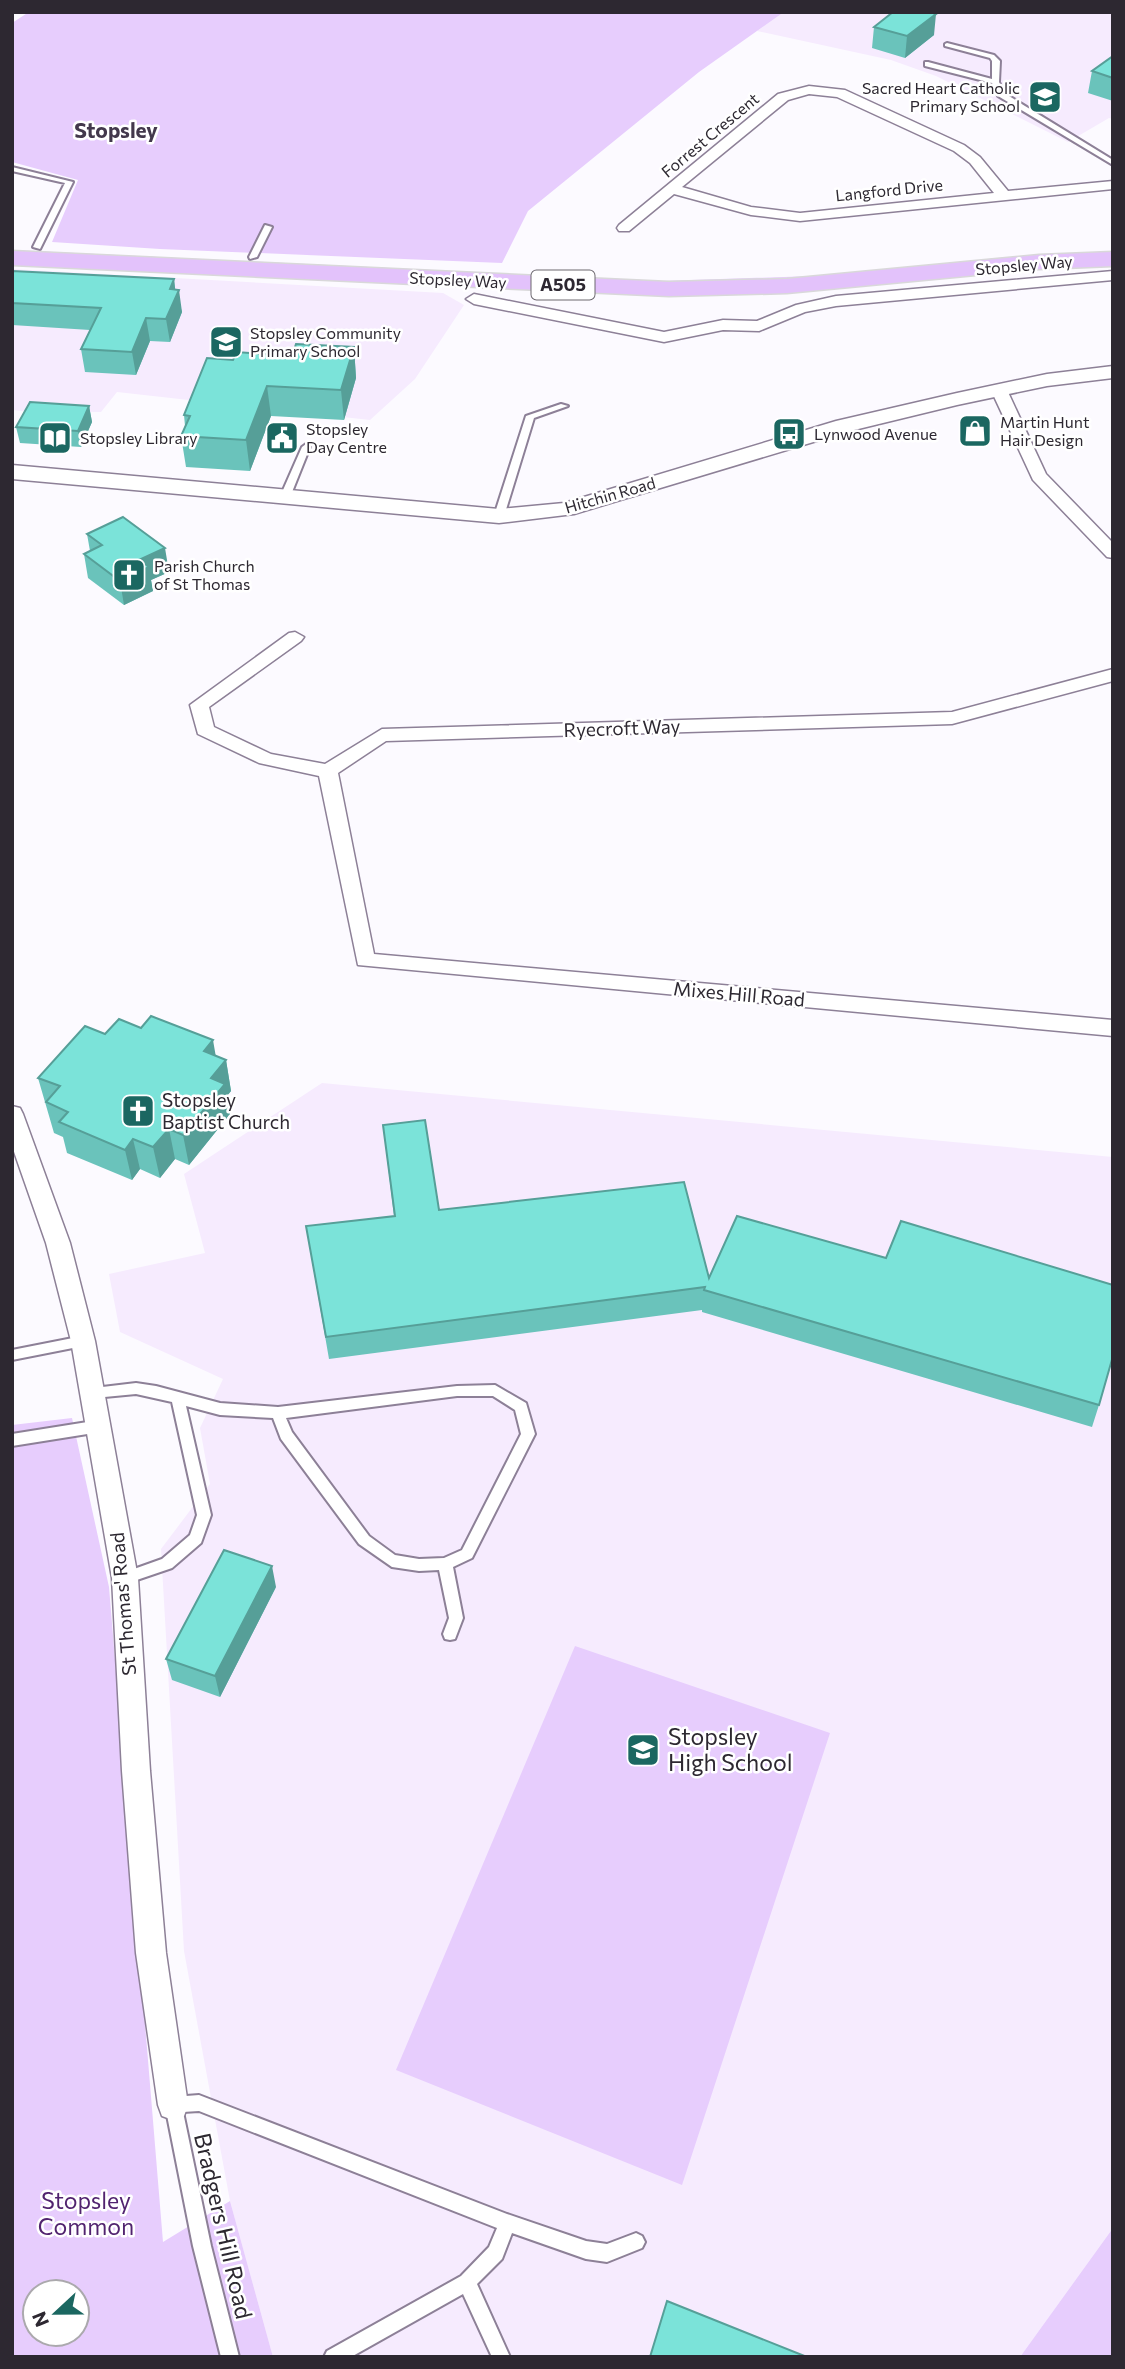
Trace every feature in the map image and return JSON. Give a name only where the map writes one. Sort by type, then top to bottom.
[{"type":"main road","name":"Stopsley Way","points":[[12,246],[674,276],[776,274],[1010,252],[1113,246]]},
{"type":"main road","name":"Stopsley Way","points":[[12,258],[669,289],[811,285],[1039,262],[1113,259]]},
{"type":"street","name":"Forrest Crescent","points":[[624,228],[782,97],[809,90],[840,93],[959,148],[975,159],[1003,195]]},
{"type":"street","name":"Langford Drive","points":[[672,189],[774,216],[800,216],[1113,185]]},
{"type":"street","name":"Stopsley Way","points":[[474,299],[664,337],[723,325],[759,326],[801,308],[835,301],[1113,275]]},
{"type":"street","name":"Hitchin Road","points":[[12,472],[499,516],[566,509],[844,426],[999,390],[1113,372]]},
{"type":"street","points":[[999,390],[1039,476],[1113,552]]},
{"type":"street","points":[[295,637],[199,705],[205,730],[266,759],[328,771]]},
{"type":"street","name":"Ryecroft Way","points":[[328,771],[382,736],[952,719],[1113,675]]},
{"type":"street","name":"Mixes Hill Road","points":[[328,771],[365,960],[1113,1028]]},
{"type":"street","name":"St Thomas' Road","points":[[12,1114],[58,1243],[83,1341],[125,1578],[136,1771],[151,1953],[173,2105]]},
{"type":"lane","points":[[947,45],[992,56],[996,61],[995,82],[1001,94],[1113,163]]},
{"type":"lane","points":[[928,64],[995,82]]},
{"type":"lane","points":[[12,169],[69,182],[37,247]]},
{"type":"lane","points":[[253,257],[268,228]]},
{"type":"lane","points":[[499,516],[530,416],[564,406]]},
{"type":"lane","points":[[285,497],[306,447]]},
{"type":"lane","points":[[12,1355],[83,1341]]},
{"type":"lane","points":[[94,1393],[125,1386],[162,1392],[220,1409],[278,1413],[457,1391],[495,1390],[521,1407],[528,1434],[467,1554],[445,1564],[419,1565],[392,1561],[364,1540],[286,1435],[278,1413]]},
{"type":"lane","points":[[125,1578],[167,1564],[196,1539],[204,1515],[178,1398]]},
{"type":"lane","points":[[12,1440],[100,1426]]},
{"type":"lane","points":[[445,1564],[456,1618],[450,1634]]},
{"type":"lane","points":[[173,2105],[198,2103],[507,2223],[586,2250],[607,2253],[636,2242]]},
{"type":"lane","name":"Bradgers Hill Road","points":[[173,2105],[202,2246],[230,2357]]},
{"type":"lane","points":[[333,2357],[467,2282],[496,2253],[507,2223]]},
{"type":"lane","points":[[467,2282],[501,2357]]},
{"type":"shaded area","name":"Sacred Heart Catholic Primary School","points":[[784,12],[1113,12],[1113,119],[1109,118],[1068,142],[936,76],[891,60],[757,31]]},
{"type":"shaded area","name":"Stopsley Community Primary School","points":[[12,269],[443,293],[464,305],[415,379],[370,420],[117,392],[101,412],[22,411],[12,410]]},
{"type":"shaded area","name":"Stopsley High School","points":[[322,1083],[1113,1157],[1113,2228],[1020,2357],[273,2357],[230,2201],[184,1951],[161,1549],[210,1484],[200,1428],[223,1379],[120,1332],[109,1274],[205,1253],[184,1174]]},
{"type":"green space","points":[[29,12],[784,12],[699,72],[528,211],[502,263],[52,242],[78,180],[12,162],[12,23]]},
{"type":"green space","points":[[12,250],[662,281],[842,275],[997,258],[1113,251],[1113,254],[815,278],[636,282],[12,253]]},
{"type":"green space","name":"Stopsley Common","points":[[72,1418],[109,1587],[163,2242],[230,2201],[273,2357],[12,2357],[12,1425]]},
{"type":"green space","points":[[575,1646],[830,1733],[682,2185],[396,2070]]},
{"type":"green space","points":[[1113,2228],[1113,2357],[1020,2357]]},
{"type":"building","points":[[893,12],[936,14],[907,36],[874,27]]},
{"type":"building","points":[[1113,56],[1113,78],[1092,71]]},
{"type":"building","points":[[12,271],[174,279],[170,289],[179,290],[166,319],[146,318],[132,352],[81,349],[101,308],[12,303]]},
{"type":"building","points":[[296,344],[354,347],[341,390],[267,386],[246,440],[181,436],[190,416],[184,415],[207,358],[233,360],[237,352],[292,356]]},
{"type":"building","points":[[30,402],[89,406],[78,431],[16,427]]},
{"type":"building","points":[[123,517],[165,548],[139,560],[149,567],[120,581],[84,554],[102,545],[87,534]]},
{"type":"building","name":"Stopsley Baptist Church","points":[[151,1016],[213,1040],[204,1051],[226,1060],[211,1078],[225,1084],[183,1135],[169,1129],[153,1147],[133,1139],[125,1150],[59,1122],[68,1112],[46,1102],[60,1086],[38,1078],[85,1026],[105,1034],[119,1019],[141,1028]]},
{"type":"building","points":[[425,1120],[439,1210],[684,1182],[709,1278],[737,1216],[886,1258],[901,1221],[1113,1285],[1113,1356],[1099,1405],[704,1290],[705,1287],[326,1337],[306,1226],[395,1216],[383,1125]]},
{"type":"building","points":[[224,1550],[272,1566],[215,1676],[166,1659]]},
{"type":"building","points":[[667,2301],[807,2357],[650,2357]]},
{"type":"place","name":"Sacred Heart Catholic Primary School","points":[[1045,97]]},
{"type":"place","name":"Stopsley Community Primary School","points":[[226,342]]},
{"type":"place","name":"Martin Hunt Hair Design","points":[[975,431]]},
{"type":"place","name":"Lynwood Avenue","points":[[789,434]]},
{"type":"place","name":"Stopsley Library","points":[[55,438]]},
{"type":"place","name":"Stopsley Day Centre","points":[[282,438]]},
{"type":"place","name":"Parish Church of St Thomas","points":[[129,575]]},
{"type":"place","name":"Stopsley Baptist Church","points":[[138,1111]]},
{"type":"place","name":"Stopsley High School","points":[[643,1750]]},
{"type":"district","name":"Stopsley","points":[[116,131]]}]
